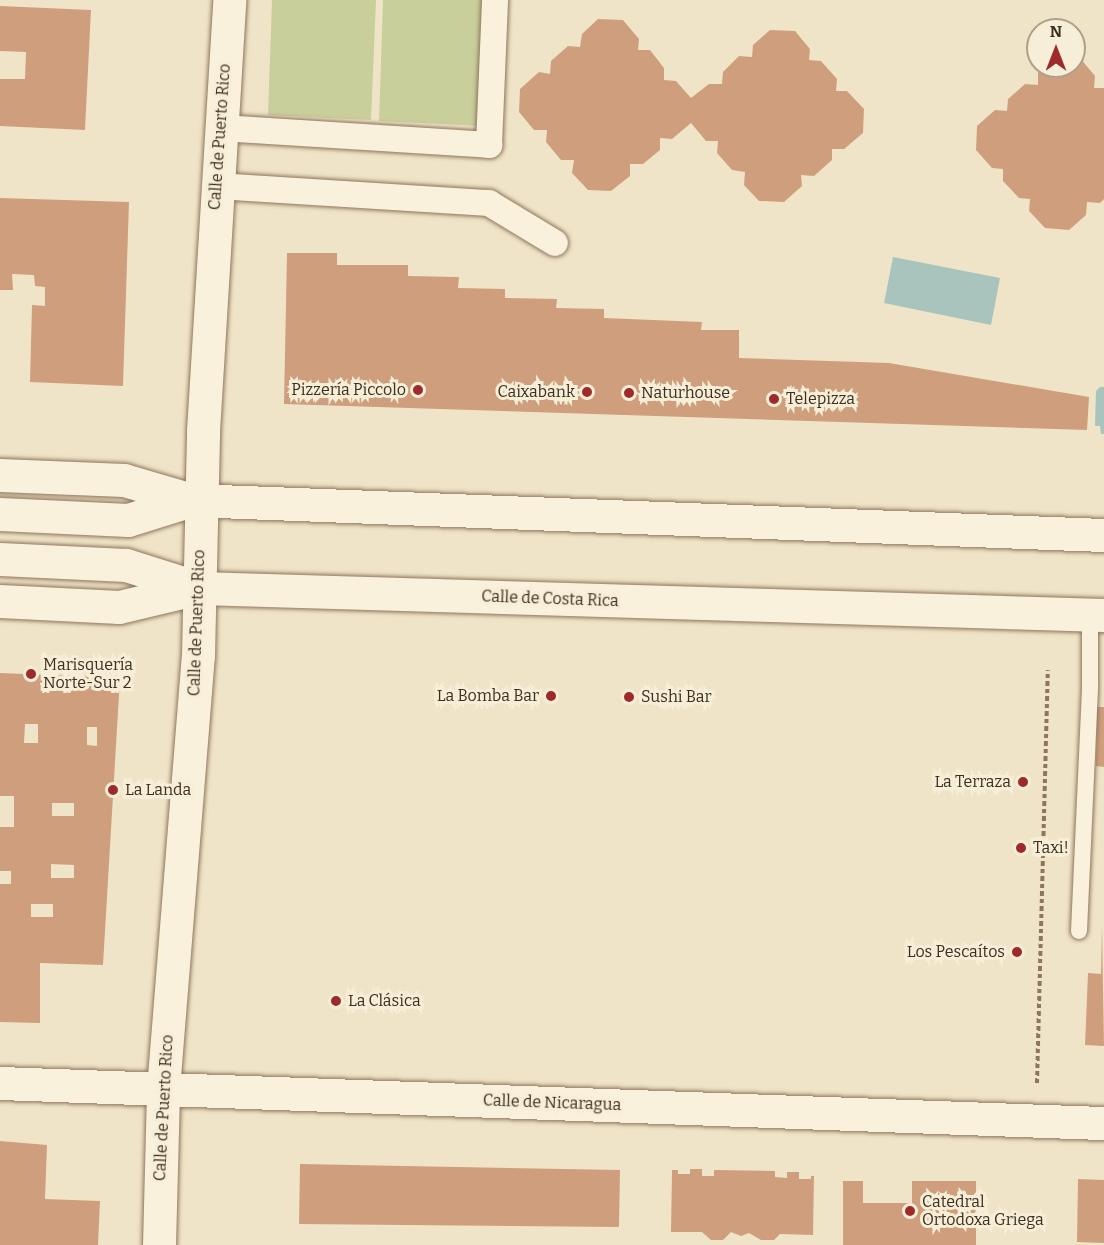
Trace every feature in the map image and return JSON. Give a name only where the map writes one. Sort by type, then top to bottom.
[{"type":"main road","name":"Calle de Puerto Rico","points":[[159,1245],[163,1089],[198,656],[197,501],[229,0]]},
{"type":"main road","points":[[0,475],[124,480],[197,501],[1104,535]]},
{"type":"main road","points":[[0,514],[128,520],[197,501]]},
{"type":"main road","name":"Calle de Costa Rica","points":[[0,559],[126,565],[199,588],[1097,615]]},
{"type":"main road","points":[[0,601],[119,607],[199,588]]},
{"type":"main road","name":"Calle de Nicaragua","points":[[0,1083],[1104,1123]]},
{"type":"street","points":[[220,128],[489,145],[495,0]]},
{"type":"street","points":[[217,186],[489,203],[555,243]]},
{"type":"lane","points":[[1079,931],[1090,685],[1097,615]]},
{"type":"path","points":[[1036,1120],[1048,670]]},
{"type":"green space","points":[[272,0],[376,0],[371,120],[268,115]]},
{"type":"green space","points":[[383,0],[487,0],[482,126],[379,121]]},
{"type":"water","points":[[893,257],[1000,278],[991,325],[884,303]]},
{"type":"water","points":[[1104,387],[1104,434],[1101,434],[1100,426],[1095,426],[1096,391]]},
{"type":"building","points":[[0,6],[91,10],[85,130],[0,126],[0,79],[25,79],[26,52],[0,51]]},
{"type":"building","points":[[598,19],[623,20],[639,39],[638,50],[650,50],[664,68],[664,80],[676,81],[691,98],[709,84],[722,84],[723,72],[739,56],[752,57],[753,45],[770,30],[795,31],[810,49],[809,60],[821,61],[837,79],[836,91],[847,91],[864,109],[863,133],[844,149],[832,149],[832,160],[814,176],[801,175],[802,186],[784,202],[759,201],[744,185],[745,172],[732,170],[717,153],[718,141],[706,141],[691,123],[672,139],[660,138],[660,150],[643,164],[630,164],[630,176],[611,191],[588,190],[572,173],[574,160],[561,160],[546,142],[547,130],[534,130],[519,112],[520,89],[539,72],[550,74],[551,61],[568,46],[580,47],[582,34]]},
{"type":"building","points":[[1086,65],[1095,76],[1094,88],[1104,88],[1104,199],[1100,203],[1087,202],[1086,215],[1069,230],[1045,228],[1029,211],[1030,199],[1019,198],[1003,181],[1003,169],[992,168],[976,150],[977,126],[995,110],[1007,111],[1008,99],[1025,84],[1038,85],[1038,78],[1086,78]]},
{"type":"building","points":[[0,198],[129,202],[123,386],[30,382],[32,305],[45,306],[45,287],[35,286],[34,275],[12,274],[13,290],[0,290]]},
{"type":"building","points":[[287,253],[337,253],[337,265],[408,265],[408,276],[459,277],[458,288],[505,289],[505,298],[557,299],[556,308],[604,309],[604,318],[702,322],[701,330],[739,330],[739,358],[889,363],[1089,397],[1087,430],[284,404]]},
{"type":"building","points":[[0,673],[120,678],[103,965],[40,963],[40,1023],[0,1022],[0,884],[11,884],[11,871],[0,871],[0,827],[14,827],[14,796],[0,796]],"holes":[[[25,724],[38,724],[38,743],[24,743]],[[87,727],[97,727],[97,746],[87,745]],[[52,803],[74,803],[74,816],[52,816]],[[51,864],[74,865],[74,878],[51,878]],[[31,904],[53,904],[53,917],[31,917]]]},
{"type":"building","points":[[1097,707],[1104,707],[1104,767],[1096,766]]},
{"type":"building","points":[[1102,925],[1104,1046],[1085,1045],[1088,973],[1101,974]]},
{"type":"building","points":[[0,1141],[47,1145],[45,1199],[100,1201],[98,1245],[0,1245]]},
{"type":"building","points":[[300,1164],[620,1170],[619,1227],[299,1224]]},
{"type":"building","points":[[690,1169],[702,1169],[702,1176],[714,1176],[714,1170],[775,1171],[775,1177],[787,1178],[787,1172],[799,1172],[799,1179],[811,1179],[811,1176],[814,1176],[813,1235],[780,1234],[774,1240],[761,1240],[749,1233],[741,1236],[731,1232],[723,1240],[711,1240],[702,1232],[671,1232],[672,1170],[678,1170],[678,1174],[690,1174]]},
{"type":"building","points":[[1078,1179],[1104,1180],[1104,1243],[1077,1242]]},
{"type":"building","name":"Catedral Ortodoxa Griega","points":[[843,1181],[863,1181],[863,1203],[912,1203],[912,1181],[976,1181],[976,1245],[843,1245]]},
{"type":"place","name":"Pizzería Piccolo","points":[[418,390]]},
{"type":"place","name":"Caixabank","points":[[587,392]]},
{"type":"place","name":"Naturhouse","points":[[629,393]]},
{"type":"place","name":"Telepizza","points":[[774,399]]},
{"type":"place","name":"Marisquería Norte-Sur 2","points":[[31,674]]},
{"type":"place","name":"La Bomba Bar","points":[[551,696]]},
{"type":"place","name":"Sushi Bar","points":[[629,697]]},
{"type":"place","name":"La Terraza","points":[[1023,782]]},
{"type":"place","name":"La Landa","points":[[113,790]]},
{"type":"place","name":"Taxi!","points":[[1021,848]]},
{"type":"place","name":"Los Pescaítos","points":[[1017,952]]},
{"type":"place","name":"La Clásica","points":[[336,1001]]},
{"type":"place","name":"Catedral Ortodoxa Griega","points":[[910,1211]]}]
